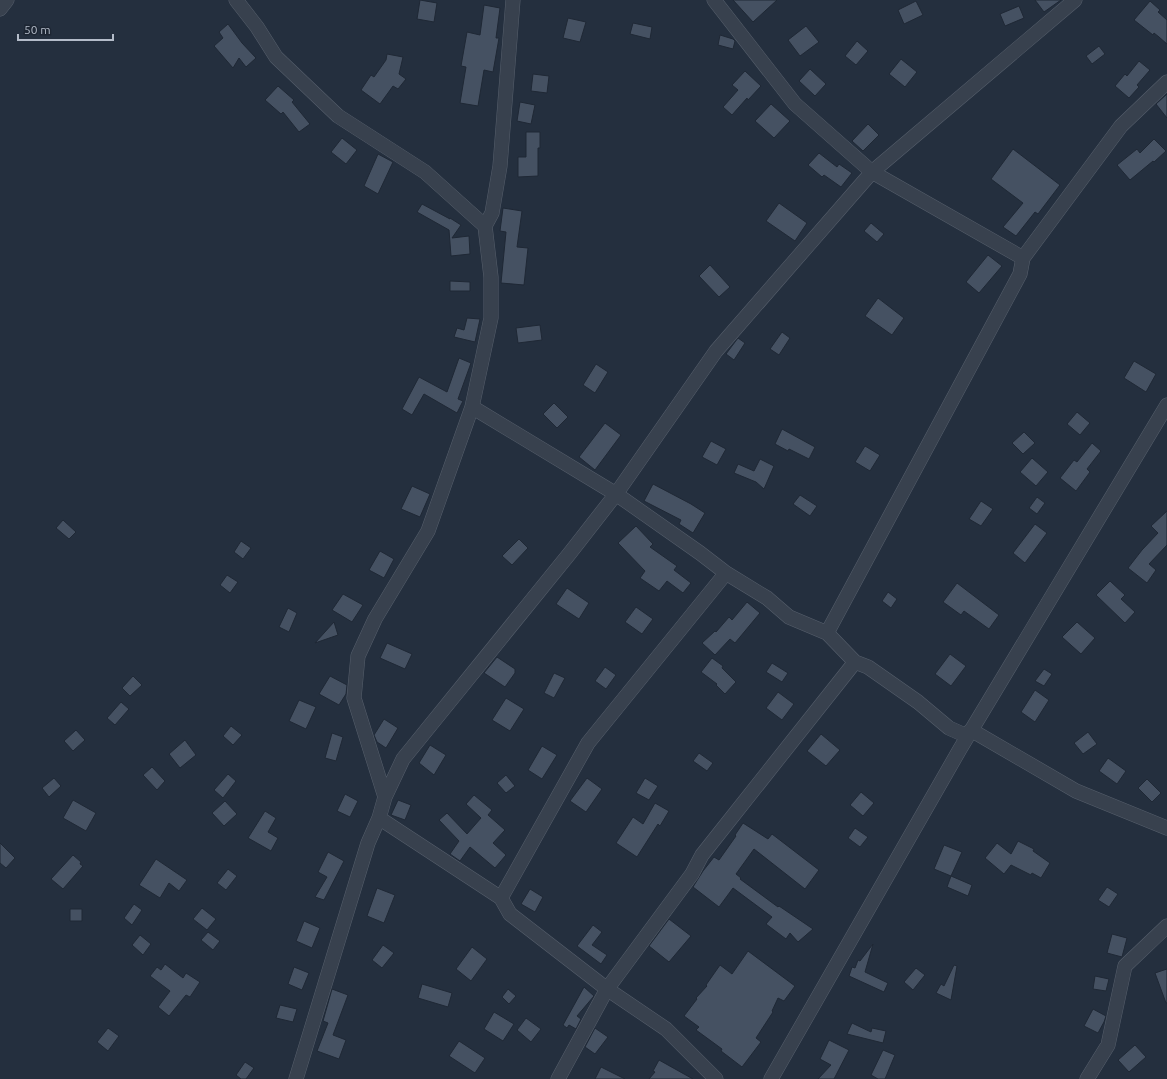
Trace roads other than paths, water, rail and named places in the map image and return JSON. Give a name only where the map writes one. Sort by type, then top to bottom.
[{"type":"street","points":[[0,9],[7,0]]},
{"type":"street","points":[[236,0],[257,27],[276,57],[338,116],[425,172],[485,226]]},
{"type":"street","points":[[385,797],[354,698],[358,656],[375,619],[428,531],[472,407],[491,318],[491,276],[485,226],[492,213],[500,166],[513,0]]},
{"type":"street","points":[[714,0],[795,104],[872,172],[1023,258]]},
{"type":"street","points":[[296,1079],[368,843],[379,818],[385,797],[403,759],[616,494],[716,351],[872,172],[1075,0]]},
{"type":"street","points":[[827,633],[1020,274],[1023,258],[1121,126],[1167,82]]},
{"type":"street","points":[[771,1079],[971,730],[1167,405]]},
{"type":"street","points":[[472,407],[616,494],[726,573],[766,598],[789,617],[827,633],[855,662],[868,667],[918,702],[949,728],[967,736],[971,730]]},
{"type":"street","points":[[501,898],[588,743],[726,573]]},
{"type":"street","points":[[558,1079],[606,989],[692,874],[702,855],[855,662]]},
{"type":"street","points":[[971,730],[1076,791],[1167,828]]},
{"type":"street","points":[[379,818],[501,898],[510,914],[606,989],[666,1029],[716,1079]]},
{"type":"street","points":[[1087,1079],[1108,1045],[1125,966],[1167,926]]}]
